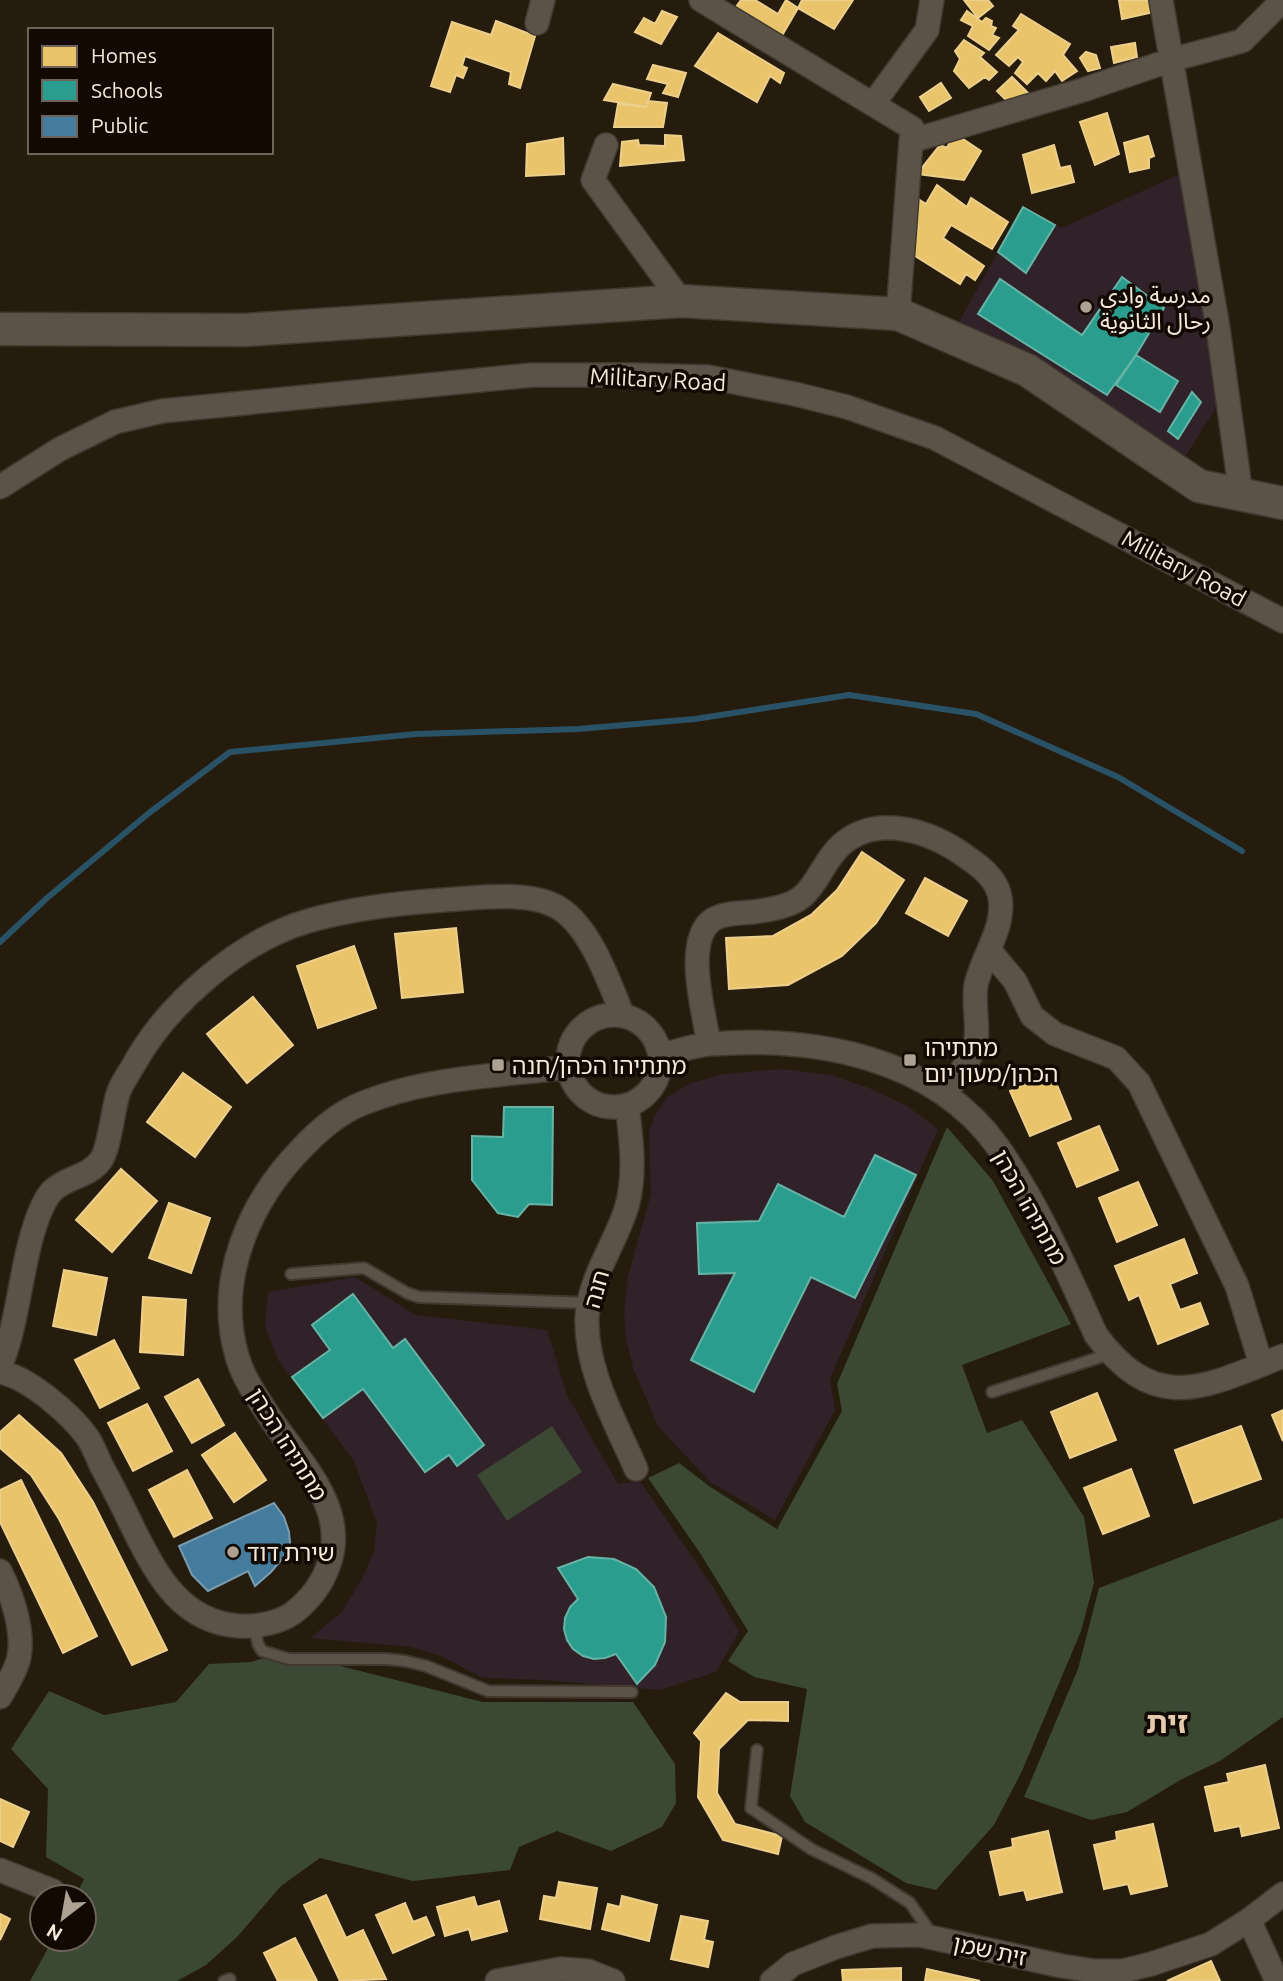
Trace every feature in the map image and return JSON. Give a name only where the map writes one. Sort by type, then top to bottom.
[{"type":"street","points":[[537,23],[543,0]]},
{"type":"street","points":[[701,0],[912,128],[898,314]]},
{"type":"street","points":[[873,104],[927,30],[932,0]]},
{"type":"street","points":[[1161,0],[1219,328],[1241,495]]},
{"type":"street","points":[[911,141],[1171,60],[1242,41],[1283,0]]},
{"type":"street","points":[[606,145],[593,180],[681,301]]},
{"type":"street","points":[[0,329],[245,330],[681,301],[898,314],[1027,370],[1199,486],[1283,503]]},
{"type":"street","name":"Military Road","points":[[0,487],[60,449],[115,422],[162,411],[532,375],[708,377],[848,407],[935,438],[1283,621]]},
{"type":"street","points":[[709,1044],[697,961],[702,934],[712,920],[725,915],[776,908],[803,896],[841,845],[863,833],[882,828],[904,828],[954,848],[981,867],[992,879],[999,895],[1000,911],[976,985],[973,1051],[946,1094]]},
{"type":"street","points":[[0,1370],[10,1342],[32,1234],[52,1191],[89,1172],[102,1159],[119,1091],[153,1032],[205,979],[270,937],[305,921],[397,903],[486,897],[542,902],[558,908],[573,920],[590,943],[623,1016]]},
{"type":"street","points":[[989,950],[1015,981],[1032,1016],[1055,1034],[1115,1058],[1139,1083],[1237,1286],[1261,1364]]},
{"type":"street","points":[[609,1015],[623,1016],[641,1024],[655,1040],[660,1055],[659,1070],[653,1085],[635,1102],[627,1105],[611,1107],[598,1104],[584,1096],[573,1083],[568,1067],[569,1048],[576,1034],[594,1019],[609,1015]]},
{"type":"street","name":"מתתיהו הכהן","points":[[660,1055],[709,1044],[818,1046],[864,1056],[910,1074],[946,1094],[996,1145],[1029,1198],[1096,1335],[1110,1354],[1128,1370],[1160,1386],[1177,1388],[1213,1383],[1283,1356]]},
{"type":"street","name":"מתתיהו הכהן","points":[[0,1370],[29,1384],[71,1419],[88,1438],[163,1583],[182,1602],[221,1624],[254,1625],[285,1618],[304,1604],[325,1575],[335,1535],[321,1491],[250,1387],[237,1357],[232,1328],[234,1264],[244,1233],[260,1201],[280,1170],[308,1142],[331,1121],[358,1105],[425,1084],[568,1067]]},
{"type":"street","name":"חנה","points":[[627,1105],[632,1154],[627,1206],[592,1291],[587,1317],[597,1376],[636,1469]]},
{"type":"street","points":[[0,1571],[14,1605],[19,1633],[19,1657],[0,1697]]},
{"type":"street","points":[[0,1870],[32,1883]]},
{"type":"street","name":"זית שמן","points":[[772,1981],[793,1964],[872,1936],[920,1935],[1062,1966],[1094,1971],[1124,1971],[1211,1944],[1283,1894]]},
{"type":"street","points":[[1249,1920],[1277,1981]]},
{"type":"street","points":[[497,1981],[560,1969],[588,1971],[613,1981]]},
{"type":"lane","points":[[292,1274],[364,1268],[419,1297],[590,1303]]},
{"type":"lane","points":[[992,1392],[1110,1354]]},
{"type":"lane","points":[[254,1625],[262,1651],[289,1658],[386,1658],[405,1661],[426,1666],[488,1690],[632,1692]]},
{"type":"lane","points":[[757,1750],[751,1808],[811,1849],[870,1878],[910,1903],[935,1938]]},
{"type":"shaded area","name":"مدرسة وادي رحال الثانوية","points":[[1191,171],[1217,406],[1177,470],[954,331],[1023,207],[1062,228]]},
{"type":"shaded area","points":[[782,1069],[831,1075],[869,1088],[907,1106],[938,1129],[830,1379],[835,1410],[775,1520],[710,1482],[658,1426],[633,1368],[626,1339],[624,1312],[628,1276],[651,1194],[649,1131],[656,1113],[667,1097],[691,1083],[723,1074]]},
{"type":"shaded area","points":[[355,1277],[416,1315],[547,1330],[567,1395],[618,1484],[640,1481],[715,1590],[739,1632],[716,1672],[660,1690],[545,1680],[483,1678],[439,1655],[411,1647],[310,1638],[342,1612],[361,1580],[374,1552],[377,1523],[354,1461],[278,1360],[265,1326],[268,1292]]},
{"type":"green space","points":[[947,1127],[993,1181],[1071,1324],[962,1365],[987,1433],[1022,1420],[1084,1517],[1094,1583],[1081,1631],[1022,1771],[994,1825],[936,1890],[906,1883],[805,1822],[790,1796],[807,1689],[754,1677],[728,1661],[748,1631],[700,1553],[648,1478],[679,1463],[709,1486],[777,1529],[842,1411],[837,1384]]},
{"type":"green space","points":[[552,1426],[582,1472],[507,1521],[477,1475]]},
{"type":"green space","points":[[1283,1518],[1283,1717],[1220,1761],[1182,1779],[1127,1812],[1091,1820],[1024,1797],[1078,1669],[1099,1588]]},
{"type":"green space","points":[[285,1652],[483,1702],[633,1702],[675,1764],[676,1803],[662,1827],[611,1851],[557,1831],[519,1847],[510,1870],[413,1881],[320,1858],[281,1886],[237,1937],[206,1965],[177,1981],[30,1981],[45,1953],[98,1953],[98,1883],[82,1883],[84,1879],[46,1857],[48,1789],[11,1749],[49,1691],[104,1715],[176,1702],[209,1664],[251,1662]]},
{"type":"building: Homes","points":[[741,0],[755,0],[778,14],[786,0],[798,8],[780,39],[765,32],[768,27],[736,7]]},
{"type":"building: Homes","points":[[802,0],[853,0],[834,29],[798,8]]},
{"type":"building: Homes","points":[[964,0],[988,0],[993,6],[978,18]]},
{"type":"building: Homes","points":[[1119,0],[1153,0],[1154,12],[1122,19]]},
{"type":"building: Homes","points":[[662,11],[677,17],[661,44],[635,32],[644,18],[655,24]]},
{"type":"building: Homes","points":[[967,11],[982,22],[986,18],[992,21],[991,26],[996,28],[992,35],[999,38],[989,50],[968,36],[973,26],[961,20]]},
{"type":"building: Homes","points":[[1021,14],[1070,44],[1063,55],[1077,71],[1062,81],[1055,71],[1046,81],[1038,73],[1027,84],[1015,73],[1023,62],[1018,57],[1009,66],[996,55],[1019,30],[1013,26]]},
{"type":"building: Homes","points":[[496,21],[535,36],[520,88],[509,84],[511,72],[465,56],[462,66],[467,68],[463,78],[456,75],[450,92],[431,86],[452,22],[491,35]]},
{"type":"building: Homes","points":[[718,33],[784,73],[780,83],[770,76],[757,102],[695,66]]},
{"type":"building: Homes","points":[[964,40],[984,53],[980,57],[997,72],[989,80],[985,77],[969,88],[954,71],[960,59],[955,51]]},
{"type":"building: Homes","points":[[1135,43],[1137,57],[1114,63],[1111,47]]},
{"type":"building: Homes","points":[[1086,52],[1096,55],[1100,68],[1088,71],[1080,58]]},
{"type":"building: Homes","points":[[653,65],[686,73],[678,97],[663,93],[668,84],[647,79]]},
{"type":"building: Homes","points":[[1012,77],[1028,93],[1012,106],[997,91]]},
{"type":"building: Homes","points":[[941,83],[951,98],[929,111],[920,97]]},
{"type":"building: Homes","points":[[613,84],[651,93],[646,107],[604,100]]},
{"type":"building: Homes","points":[[648,101],[667,103],[663,127],[614,127],[618,104],[646,107]]},
{"type":"building: Homes","points":[[1107,113],[1119,154],[1095,165],[1080,122]]},
{"type":"building: Homes","points":[[954,133],[981,151],[964,180],[917,174],[940,145],[947,148]]},
{"type":"building: Homes","points":[[665,135],[681,136],[684,160],[620,166],[622,142],[638,140],[639,145],[665,146]]},
{"type":"building: Homes","points":[[1148,136],[1154,156],[1149,158],[1149,168],[1130,172],[1124,143]]},
{"type":"building: Homes","points":[[563,138],[564,174],[526,176],[527,144]]},
{"type":"building: Homes","points":[[1054,145],[1060,168],[1070,166],[1074,182],[1032,193],[1023,155]]},
{"type":"building: Homes","points":[[937,185],[967,207],[971,198],[1008,222],[992,249],[951,225],[943,238],[984,266],[975,280],[966,274],[960,284],[904,249],[919,227],[906,221],[918,199],[926,204]]},
{"type":"building: Homes","points":[[862,852],[904,880],[876,923],[842,956],[788,985],[729,989],[726,938],[773,936],[811,915],[837,890]]},
{"type":"building: Homes","points":[[925,878],[967,901],[948,936],[906,913]]},
{"type":"building: Homes","points":[[456,928],[463,992],[402,998],[395,934]]},
{"type":"building: Homes","points":[[354,946],[376,1008],[318,1028],[297,966]]},
{"type":"building: Homes","points":[[253,997],[293,1045],[247,1083],[207,1034]]},
{"type":"building: Homes","points":[[183,1073],[231,1107],[195,1157],[147,1122]]},
{"type":"building: Homes","points":[[1052,1073],[1071,1119],[1030,1136],[1010,1091]]},
{"type":"building: Homes","points":[[1099,1126],[1118,1170],[1077,1187],[1058,1143]]},
{"type":"building: Homes","points":[[121,1169],[157,1201],[112,1252],[76,1220]]},
{"type":"building: Homes","points":[[1138,1182],[1157,1225],[1117,1242],[1099,1198]]},
{"type":"building: Homes","points":[[169,1203],[210,1218],[191,1273],[149,1258]]},
{"type":"building: Homes","points":[[1184,1239],[1197,1273],[1170,1284],[1180,1310],[1200,1303],[1208,1324],[1158,1344],[1139,1295],[1129,1300],[1115,1266]]},
{"type":"building: Homes","points":[[64,1270],[107,1278],[96,1335],[53,1326]]},
{"type":"building: Homes","points":[[143,1297],[186,1300],[183,1355],[140,1352]]},
{"type":"building: Homes","points":[[114,1340],[139,1388],[100,1408],[75,1360]]},
{"type":"building: Homes","points":[[198,1379],[224,1425],[192,1443],[165,1397]]},
{"type":"building: Homes","points":[[1097,1393],[1116,1440],[1070,1458],[1051,1412]]},
{"type":"building: Homes","points":[[147,1404],[172,1451],[133,1471],[108,1423]]},
{"type":"building: Homes","points":[[1283,1410],[1283,1441],[1272,1415]]},
{"type":"building: Homes","points":[[19,1415],[61,1453],[93,1502],[167,1650],[132,1665],[59,1519],[31,1475],[0,1448],[0,1432]]},
{"type":"building: Homes","points":[[1241,1426],[1261,1479],[1194,1503],[1175,1450]]},
{"type":"building: Homes","points":[[235,1433],[266,1480],[234,1502],[202,1455]]},
{"type":"building: Homes","points":[[1131,1469],[1149,1516],[1103,1534],[1084,1488]]},
{"type":"building: Homes","points":[[187,1470],[212,1518],[174,1537],[149,1490]]},
{"type":"building: Homes","points":[[21,1480],[97,1636],[63,1653],[0,1522],[0,1490]]},
{"type":"building: Homes","points":[[726,1693],[740,1702],[788,1702],[788,1721],[748,1720],[719,1749],[717,1793],[735,1824],[782,1836],[778,1854],[723,1840],[698,1797],[701,1741],[694,1733]]},
{"type":"building: Homes","points":[[1265,1765],[1279,1828],[1242,1836],[1240,1826],[1215,1831],[1205,1787],[1229,1782],[1227,1774]]},
{"type":"building: Homes","points":[[0,1799],[29,1812],[13,1847],[0,1841]]},
{"type":"building: Homes","points":[[1153,1824],[1167,1886],[1131,1894],[1128,1884],[1104,1889],[1094,1845],[1117,1840],[1116,1832]]},
{"type":"building: Homes","points":[[1048,1831],[1062,1892],[1027,1900],[1024,1890],[1000,1895],[990,1852],[1013,1847],[1012,1839]]},
{"type":"building: Homes","points":[[559,1882],[597,1888],[590,1929],[540,1919],[544,1896],[556,1898]]},
{"type":"building: Homes","points":[[326,1895],[346,1938],[363,1930],[386,1979],[340,1981],[304,1905]]},
{"type":"building: Homes","points":[[622,1896],[657,1905],[649,1941],[602,1929],[608,1904],[620,1907]]},
{"type":"building: Homes","points":[[474,1897],[477,1907],[499,1901],[507,1931],[472,1940],[469,1929],[445,1936],[437,1907]]},
{"type":"building: Homes","points":[[405,1903],[413,1922],[426,1917],[434,1935],[393,1953],[376,1915]]},
{"type":"building: Homes","points":[[0,1914],[10,1919],[0,1940]]},
{"type":"building: Homes","points":[[681,1916],[708,1921],[704,1940],[713,1942],[708,1967],[671,1959]]},
{"type":"building: Homes","points":[[295,1938],[317,1981],[278,1981],[264,1953]]},
{"type":"building: Homes","points":[[1211,1961],[1220,1981],[1167,1981]]},
{"type":"building: Homes","points":[[901,1968],[901,1981],[843,1981],[842,1970]]},
{"type":"building: Homes","points":[[927,1969],[980,1981],[925,1981]]},
{"type":"building: Schools","points":[[1023,207],[1055,225],[1026,273],[998,252]]},
{"type":"building: Schools","points":[[1122,277],[1164,308],[1136,355],[1107,395],[978,314],[1000,279],[1082,335]]},
{"type":"building: Schools","points":[[1136,355],[1178,381],[1160,412],[1116,385]]},
{"type":"building: Schools","points":[[1192,392],[1201,402],[1178,439],[1168,431]]},
{"type":"building: Schools","points":[[504,1107],[553,1107],[552,1205],[529,1204],[518,1217],[498,1213],[472,1180],[472,1136],[503,1137]]},
{"type":"building: Schools","points":[[875,1155],[916,1175],[855,1298],[811,1277],[754,1392],[691,1360],[735,1273],[699,1274],[697,1223],[759,1221],[778,1184],[844,1217]]},
{"type":"building: Schools","points":[[353,1294],[393,1348],[405,1339],[484,1445],[457,1466],[449,1455],[425,1472],[363,1389],[323,1418],[292,1377],[330,1350],[312,1325]]},
{"type":"building: Schools","points":[[588,1557],[614,1559],[636,1569],[654,1587],[666,1617],[665,1642],[655,1665],[637,1684],[616,1654],[594,1659],[583,1656],[573,1649],[567,1640],[565,1618],[578,1599],[558,1568]]},
{"type":"building: Public","name":"שירת דוד","points":[[274,1503],[284,1517],[289,1532],[290,1543],[283,1558],[255,1586],[248,1571],[208,1591],[192,1575],[179,1546]]},
{"type":"waterway","points":[[0,942],[47,898],[149,813],[230,752],[416,734],[578,729],[695,719],[849,695],[976,714],[1118,777],[1242,851]]},
{"type":"place","name":"مدرسة وادي رحال الثانوية","points":[[1086,307]]},
{"type":"place","name":"מתתיהו הכהן/מעון יום","points":[[910,1060]]},
{"type":"place","name":"מתתיהו הכהן/חנה","points":[[498,1065]]},
{"type":"place","name":"שירת דוד","points":[[233,1552]]},
{"type":"district","name":"זית","points":[[1167,1722]]}]
